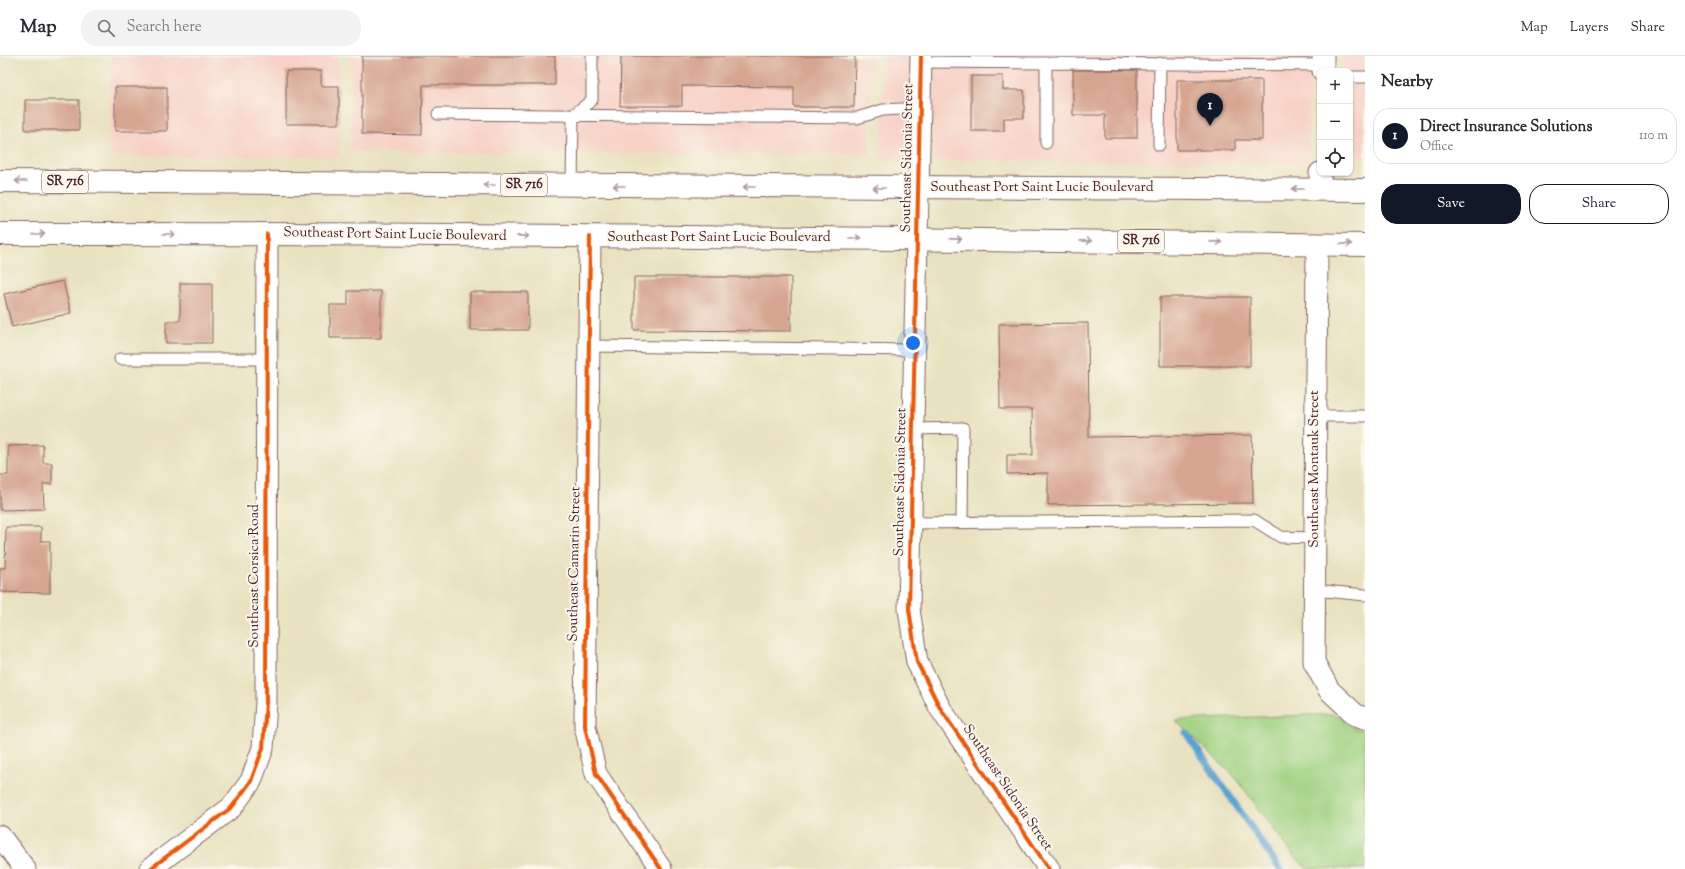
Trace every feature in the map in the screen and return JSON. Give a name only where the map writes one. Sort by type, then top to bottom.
[{"type":"main road","name":"Southeast Port Saint Lucie Boulevard","points":[[0,181],[918,188],[1320,181],[1365,190]]},
{"type":"main road","name":"Southeast Port Saint Lucie Boulevard","points":[[0,234],[267,234],[1365,244]]},
{"type":"street","name":"Southeast Sidonia Street","points":[[921,59],[909,610],[917,662],[940,708],[1049,869]]},
{"type":"street","name":"Southeast Corsica Road","points":[[150,869],[232,807],[251,780],[263,748],[266,702],[267,234]]},
{"type":"street","name":"Southeast Camarin Street","points":[[590,237],[585,726],[596,774],[661,869]]},
{"type":"street","name":"Southeast Montauk Street","points":[[1317,244],[1314,662],[1329,690],[1356,715],[1365,718]]},
{"type":"street","points":[[0,836],[25,869]]},
{"type":"lane","points":[[573,115],[592,100],[592,56]]},
{"type":"lane","points":[[921,59],[1046,63],[1323,64]]},
{"type":"lane","points":[[1046,63],[1046,143]]},
{"type":"lane","points":[[1159,145],[1160,63]]},
{"type":"lane","points":[[1353,77],[1365,77]]},
{"type":"lane","points":[[438,114],[857,118],[883,110],[920,108]]},
{"type":"lane","points":[[572,186],[573,115]]},
{"type":"lane","points":[[589,346],[914,350]]},
{"type":"lane","points":[[120,359],[267,359]]},
{"type":"lane","points":[[1316,416],[1365,416]]},
{"type":"lane","points":[[913,429],[963,428],[962,523]]},
{"type":"lane","points":[[911,523],[1254,520],[1281,537],[1315,538]]},
{"type":"lane","points":[[1314,590],[1365,594]]},
{"type":"shaded area","points":[[111,56],[339,56],[340,157],[109,156]]},
{"type":"shaded area","points":[[351,56],[871,56],[870,154],[351,152]]},
{"type":"shaded area","points":[[883,56],[910,56],[907,160],[881,160]]},
{"type":"shaded area","points":[[933,56],[1311,56],[1308,163],[931,160]]},
{"type":"shaded area","points":[[1343,56],[1365,56],[1365,159],[1353,153],[1353,68],[1343,68]]},
{"type":"green space","points":[[1336,714],[1353,728],[1365,731],[1365,869],[1308,869],[1294,856],[1235,777],[1175,720]]},
{"type":"building","points":[[362,56],[555,56],[555,85],[423,85],[422,135],[362,134]]},
{"type":"building","points":[[621,56],[855,56],[854,107],[794,107],[794,87],[682,86],[682,106],[620,106]]},
{"type":"building","points":[[1073,70],[1137,70],[1137,138],[1105,138],[1105,115],[1073,115]]},
{"type":"building","points":[[286,71],[321,71],[321,86],[339,86],[339,124],[286,124]]},
{"type":"building","points":[[971,76],[1003,76],[1003,90],[1024,90],[1024,118],[1004,118],[1004,131],[971,131]]},
{"type":"building","points":[[1177,80],[1262,80],[1262,140],[1235,140],[1235,150],[1177,150]]},
{"type":"building","points":[[115,87],[167,87],[167,131],[115,131]]},
{"type":"building","points":[[25,100],[79,100],[79,130],[25,130]]},
{"type":"building","points":[[634,277],[791,277],[791,331],[634,330]]},
{"type":"building","points":[[63,281],[71,313],[12,327],[4,294]]},
{"type":"building","points":[[180,283],[212,283],[212,343],[166,343],[166,321],[180,321]]},
{"type":"building","points":[[348,291],[381,291],[381,338],[330,338],[330,305],[348,305]]},
{"type":"building","points":[[470,292],[528,292],[528,330],[470,330]]},
{"type":"building","points":[[1160,297],[1250,297],[1250,366],[1160,366]]},
{"type":"building","points":[[1088,323],[1089,437],[1252,435],[1253,503],[1048,505],[1048,473],[1007,474],[1007,455],[1033,455],[1032,409],[1000,409],[999,324]]},
{"type":"building","points":[[43,445],[43,463],[52,463],[52,484],[43,484],[44,509],[0,510],[0,475],[8,475],[8,446]]},
{"type":"building","points":[[6,527],[41,527],[41,541],[50,541],[50,593],[0,592],[0,568],[5,568]]},
{"type":"waterway","points":[[1186,733],[1280,869]]},
{"type":"cycle path","points":[[921,56],[909,609],[917,662],[940,708],[1049,869]]},
{"type":"cycle path","points":[[150,869],[232,807],[251,781],[263,748],[266,702],[267,234]]},
{"type":"cycle path","points":[[590,237],[585,726],[596,774],[661,869]]},
{"type":"place","name":"Direct Insurance Solutions","points":[[1210,126]]}]
